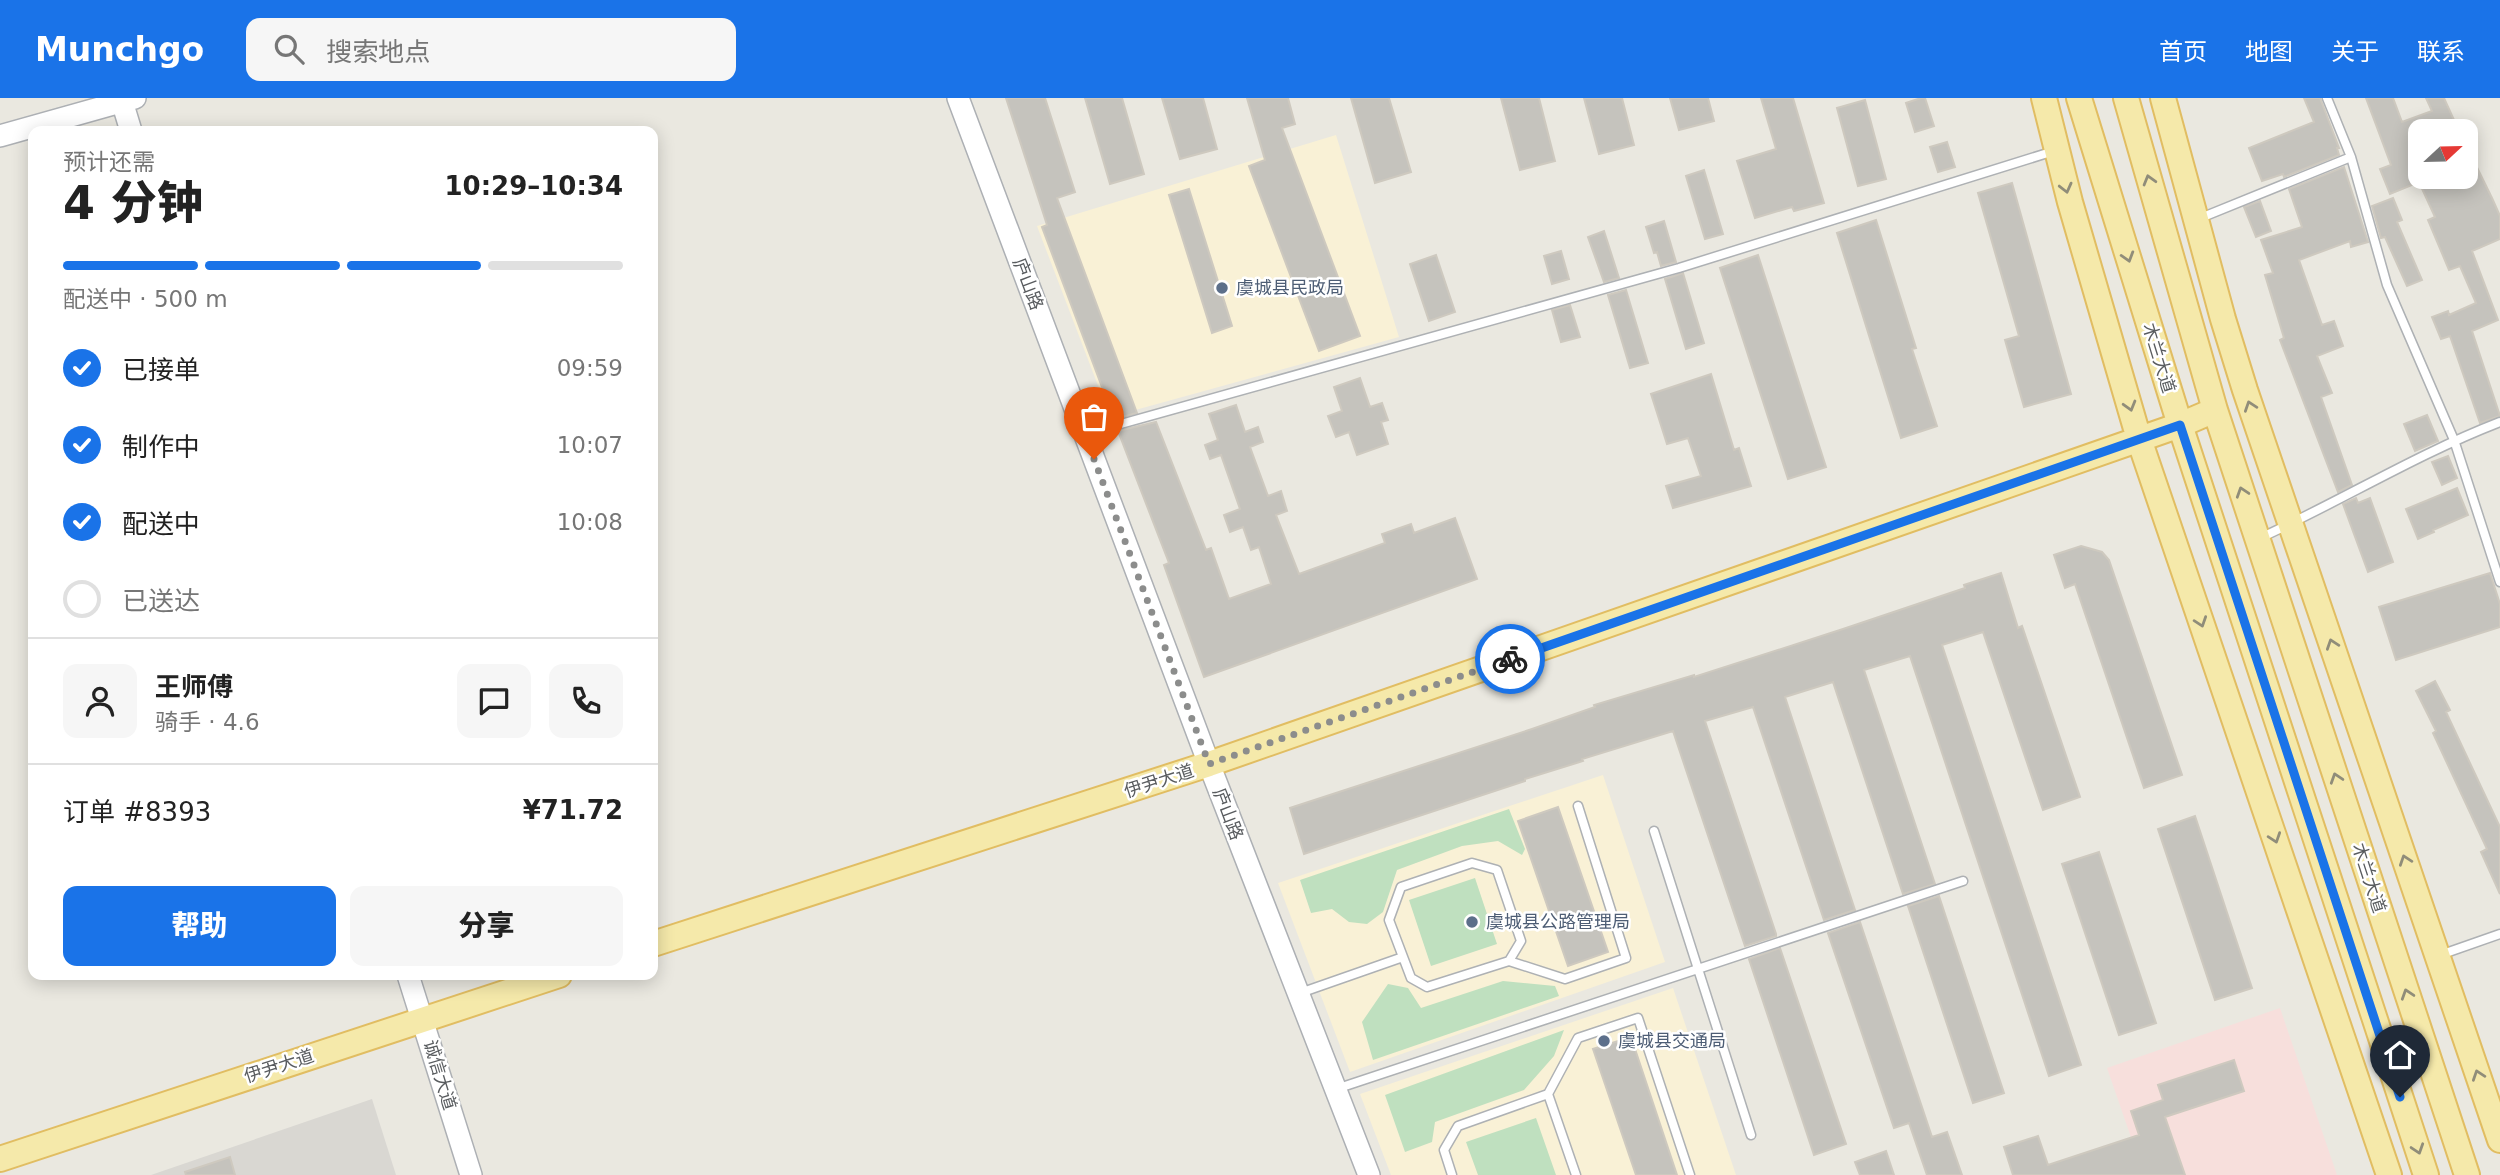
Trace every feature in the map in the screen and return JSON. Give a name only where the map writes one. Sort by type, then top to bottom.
[{"type":"main road","points":[[2044,98],[2070,202],[2139,439],[2389,1175]]},
{"type":"main road","name":"木兰大道","points":[[2079,98],[2180,425],[2426,1175]]},
{"type":"main road","name":"木兰大道","points":[[2126,98],[2215,410],[2467,1175]]},
{"type":"main road","points":[[2163,98],[2241,378],[2438,956],[2495,1109],[2500,1140]]},
{"type":"main road","name":"伊尹大道","points":[[658,942],[1209,764],[2180,425],[2215,410]]},
{"type":"main road","name":"伊尹大道","points":[[0,1158],[543,980]]},
{"type":"street","name":"庐山路","points":[[958,98],[1209,764],[1370,1175]]},
{"type":"street","points":[[34,126],[126,99],[130,126]]},
{"type":"street","points":[[0,136],[28,128]]},
{"type":"street","name":"诚信大道","points":[[410,980],[471,1175]]},
{"type":"lane","points":[[2327,98],[2351,157],[2387,285],[2454,440],[2500,582]]},
{"type":"lane","points":[[1085,434],[1679,268],[2057,150]]},
{"type":"lane","points":[[2196,219],[2351,157]]},
{"type":"lane","points":[[2258,539],[2454,440],[2500,422]]},
{"type":"lane","points":[[1509,961],[1521,941],[1497,870],[1472,863],[1401,887],[1390,920],[1411,978],[1427,986],[1509,961],[1565,979],[1626,958],[1578,806]]},
{"type":"lane","points":[[1654,831],[1751,1135]]},
{"type":"lane","points":[[1336,1089],[1963,881]]},
{"type":"lane","points":[[2438,956],[2500,934]]},
{"type":"lane","points":[[1298,994],[1403,957]]},
{"type":"lane","points":[[1452,1175],[1444,1150],[1458,1126],[1548,1094],[1578,1038],[1638,1018],[1690,1175]]},
{"type":"lane","points":[[1548,1094],[1576,1175]]},
{"type":"shaded area","name":"虞城县民政局","points":[[1336,135],[1399,337],[1110,417],[1037,226]]},
{"type":"shaded area","name":"虞城县公路管理局","points":[[1603,775],[1665,962],[1350,1072],[1278,883]]},
{"type":"shaded area","name":"虞城县交通局","points":[[1673,988],[1736,1175],[1391,1175],[1360,1094]]},
{"type":"shaded area","points":[[2280,1008],[2337,1175],[2144,1175],[2107,1068]]},
{"type":"shaded area","points":[[372,1099],[396,1175],[151,1175]]},
{"type":"green space","points":[[1509,809],[1525,849],[1522,855],[1498,841],[1462,846],[1397,870],[1383,912],[1367,924],[1349,922],[1332,909],[1311,913],[1300,880]]},
{"type":"green space","points":[[1475,878],[1497,944],[1431,966],[1409,900]]},
{"type":"green space","points":[[1503,981],[1555,986],[1559,996],[1373,1060],[1362,1022],[1388,984],[1408,988],[1421,1008]]},
{"type":"green space","points":[[1564,1030],[1554,1056],[1524,1090],[1435,1122],[1432,1142],[1405,1152],[1385,1095]]},
{"type":"green space","points":[[1536,1118],[1556,1175],[1478,1175],[1466,1142]]},
{"type":"building","points":[[1006,98],[1045,98],[1075,192],[1057,198],[1137,413],[1114,419],[1042,227],[1047,225]]},
{"type":"building","points":[[1085,98],[1122,98],[1144,174],[1110,184]]},
{"type":"building","points":[[1162,98],[1203,98],[1217,149],[1180,159]]},
{"type":"building","points":[[1247,98],[1288,98],[1295,124],[1282,128],[1360,336],[1319,351],[1249,166],[1265,160]]},
{"type":"building","points":[[1351,98],[1389,98],[1411,172],[1375,183]]},
{"type":"building","points":[[1501,98],[1539,98],[1555,161],[1520,170]]},
{"type":"building","points":[[1584,98],[1622,98],[1634,145],[1599,154]]},
{"type":"building","points":[[1670,98],[1708,98],[1714,121],[1679,130]]},
{"type":"building","points":[[1761,98],[1793,98],[1824,203],[1794,211],[1792,207],[1755,218],[1737,161],[1776,149]]},
{"type":"building","points":[[1925,98],[1934,126],[1915,132],[1906,103]]},
{"type":"building","points":[[2304,98],[2320,98],[2339,148],[2339,155],[2284,177],[2283,174],[2262,181],[2249,148],[2314,122]]},
{"type":"building","points":[[2366,98],[2393,98],[2402,122],[2408,120],[2408,187],[2390,194],[2380,169],[2391,165]]},
{"type":"building","points":[[2426,98],[2444,98],[2454,119],[2410,119],[2432,111]]},
{"type":"building","points":[[1865,100],[1886,179],[1858,186],[1837,108]]},
{"type":"building","points":[[1947,142],[1955,167],[1938,172],[1930,147]]},
{"type":"building","points":[[2344,167],[2368,242],[2351,247],[2350,241],[2299,260],[2322,325],[2334,321],[2343,346],[2317,356],[2332,393],[2321,397],[2352,485],[2338,492],[2280,340],[2284,338],[2265,275],[2273,273],[2261,240],[2302,227],[2289,189]]},
{"type":"building","points":[[2478,169],[2500,216],[2500,239],[2472,251],[2498,320],[2472,331],[2500,416],[2480,423],[2450,336],[2441,339],[2432,317],[2448,311],[2449,315],[2476,303],[2460,266],[2449,270],[2428,220],[2435,217],[2422,189],[2478,189]]},
{"type":"building","points":[[1704,170],[1723,234],[1705,239],[1686,176]]},
{"type":"building","points":[[2012,183],[2071,394],[2024,407],[2005,340],[2019,336],[1978,193]]},
{"type":"building","points":[[1189,189],[1232,326],[1212,333],[1169,195]]},
{"type":"building","points":[[2393,198],[2402,220],[2397,222],[2422,280],[2407,286],[2385,237],[2381,238],[2372,206]]},
{"type":"building","points":[[2260,201],[2271,231],[2256,237],[2244,207]]},
{"type":"building","points":[[1876,220],[1916,348],[1912,349],[1937,426],[1901,438],[1837,233]]},
{"type":"building","points":[[1664,221],[1676,262],[1661,266],[1646,227]]},
{"type":"building","points":[[1604,231],[1619,278],[1604,282],[1588,237]]},
{"type":"building","points":[[1561,251],[1569,279],[1552,284],[1544,256]]},
{"type":"building","points":[[1436,255],[1455,312],[1429,321],[1410,264]]},
{"type":"building","points":[[1758,255],[1826,467],[1788,479],[1720,268]]},
{"type":"building","points":[[1683,273],[1704,343],[1686,349],[1665,279]]},
{"type":"building","points":[[1626,290],[1648,363],[1630,368],[1608,295]]},
{"type":"building","points":[[1570,305],[1580,337],[1561,342],[1552,310]]},
{"type":"building","points":[[1711,374],[1734,450],[1739,448],[1751,486],[1673,508],[1666,486],[1701,476],[1688,438],[1667,444],[1651,394]]},
{"type":"building","points":[[1360,378],[1370,407],[1382,403],[1388,420],[1381,422],[1388,444],[1357,455],[1349,432],[1336,437],[1328,416],[1342,411],[1334,387]]},
{"type":"building","points":[[1236,405],[1245,432],[1258,427],[1263,442],[1250,447],[1268,496],[1281,491],[1287,511],[1276,515],[1299,574],[1385,543],[1382,534],[1411,524],[1414,533],[1455,518],[1477,579],[1204,677],[1164,565],[1169,563],[1118,431],[1156,422],[1206,550],[1211,548],[1229,599],[1271,584],[1259,547],[1251,550],[1243,527],[1230,532],[1224,515],[1240,509],[1221,455],[1210,459],[1205,445],[1218,440],[1209,414]]},
{"type":"building","points":[[2427,415],[2438,441],[2415,451],[2404,424]]},
{"type":"building","points":[[2448,456],[2457,478],[2442,485],[2432,462]]},
{"type":"building","points":[[2457,488],[2468,515],[2418,539],[2406,509]]},
{"type":"building","points":[[2356,498],[2358,503],[2370,498],[2393,562],[2368,572],[2343,504]]},
{"type":"building","points":[[2081,546],[2102,552],[2109,560],[2182,775],[2144,788],[2075,584],[2065,588],[2054,555]]},
{"type":"building","points":[[2001,573],[2018,628],[2022,626],[2080,797],[2043,810],[1983,632],[1942,645],[2081,1065],[2049,1076],[1910,656],[1864,670],[1935,884],[1903,894],[1833,682],[1785,697],[1855,910],[1824,920],[1753,707],[1705,721],[1776,936],[1745,946],[1673,731],[1582,759],[1583,761],[1525,781],[1304,854],[1290,808],[1532,729],[1595,707],[1594,705],[1694,677],[1843,629],[1965,588],[1964,585]]},
{"type":"building","points":[[2490,573],[2500,604],[2500,627],[2396,660],[2379,607]]},
{"type":"building","points":[[2435,681],[2450,710],[2446,712],[2500,827],[2500,894],[2481,852],[2487,849],[2416,691]]},
{"type":"building","points":[[1558,807],[1608,952],[1568,966],[1518,821]]},
{"type":"building","points":[[2195,816],[2252,988],[2215,1000],[2158,829]]},
{"type":"building","points":[[2099,852],[2156,1023],[2119,1035],[2062,864]]},
{"type":"building","points":[[1939,896],[2004,1093],[1973,1103],[1908,906]]},
{"type":"building","points":[[1860,922],[1932,1137],[1947,1132],[1962,1175],[1927,1175],[1909,1123],[1894,1128],[1828,933]]},
{"type":"building","points":[[1780,948],[1846,1144],[1814,1155],[1749,959]]},
{"type":"building","points":[[1631,1037],[1677,1175],[1636,1175],[1593,1049]]},
{"type":"building","points":[[2234,1060],[2244,1091],[2165,1117],[2185,1175],[2013,1175],[2004,1147],[2038,1136],[2048,1165],[2139,1135],[2131,1111],[2163,1100],[2158,1085]]},
{"type":"building","points":[[1886,1151],[1894,1175],[1860,1175],[1855,1162]]},
{"type":"building","points":[[230,1157],[235,1175],[186,1175],[185,1172]]},
{"type":"way so far","points":[[1094,459],[1209,764],[1510,659]]},
{"type":"place","name":"虞城县民政局","points":[[1222,288]]},
{"type":"place","name":"虞城县公路管理局","points":[[1472,922]]},
{"type":"place","name":"虞城县交通局","points":[[1604,1041]]},
{"type":"route","points":[[1510,659],[2180,425],[2400,1097]]}]
